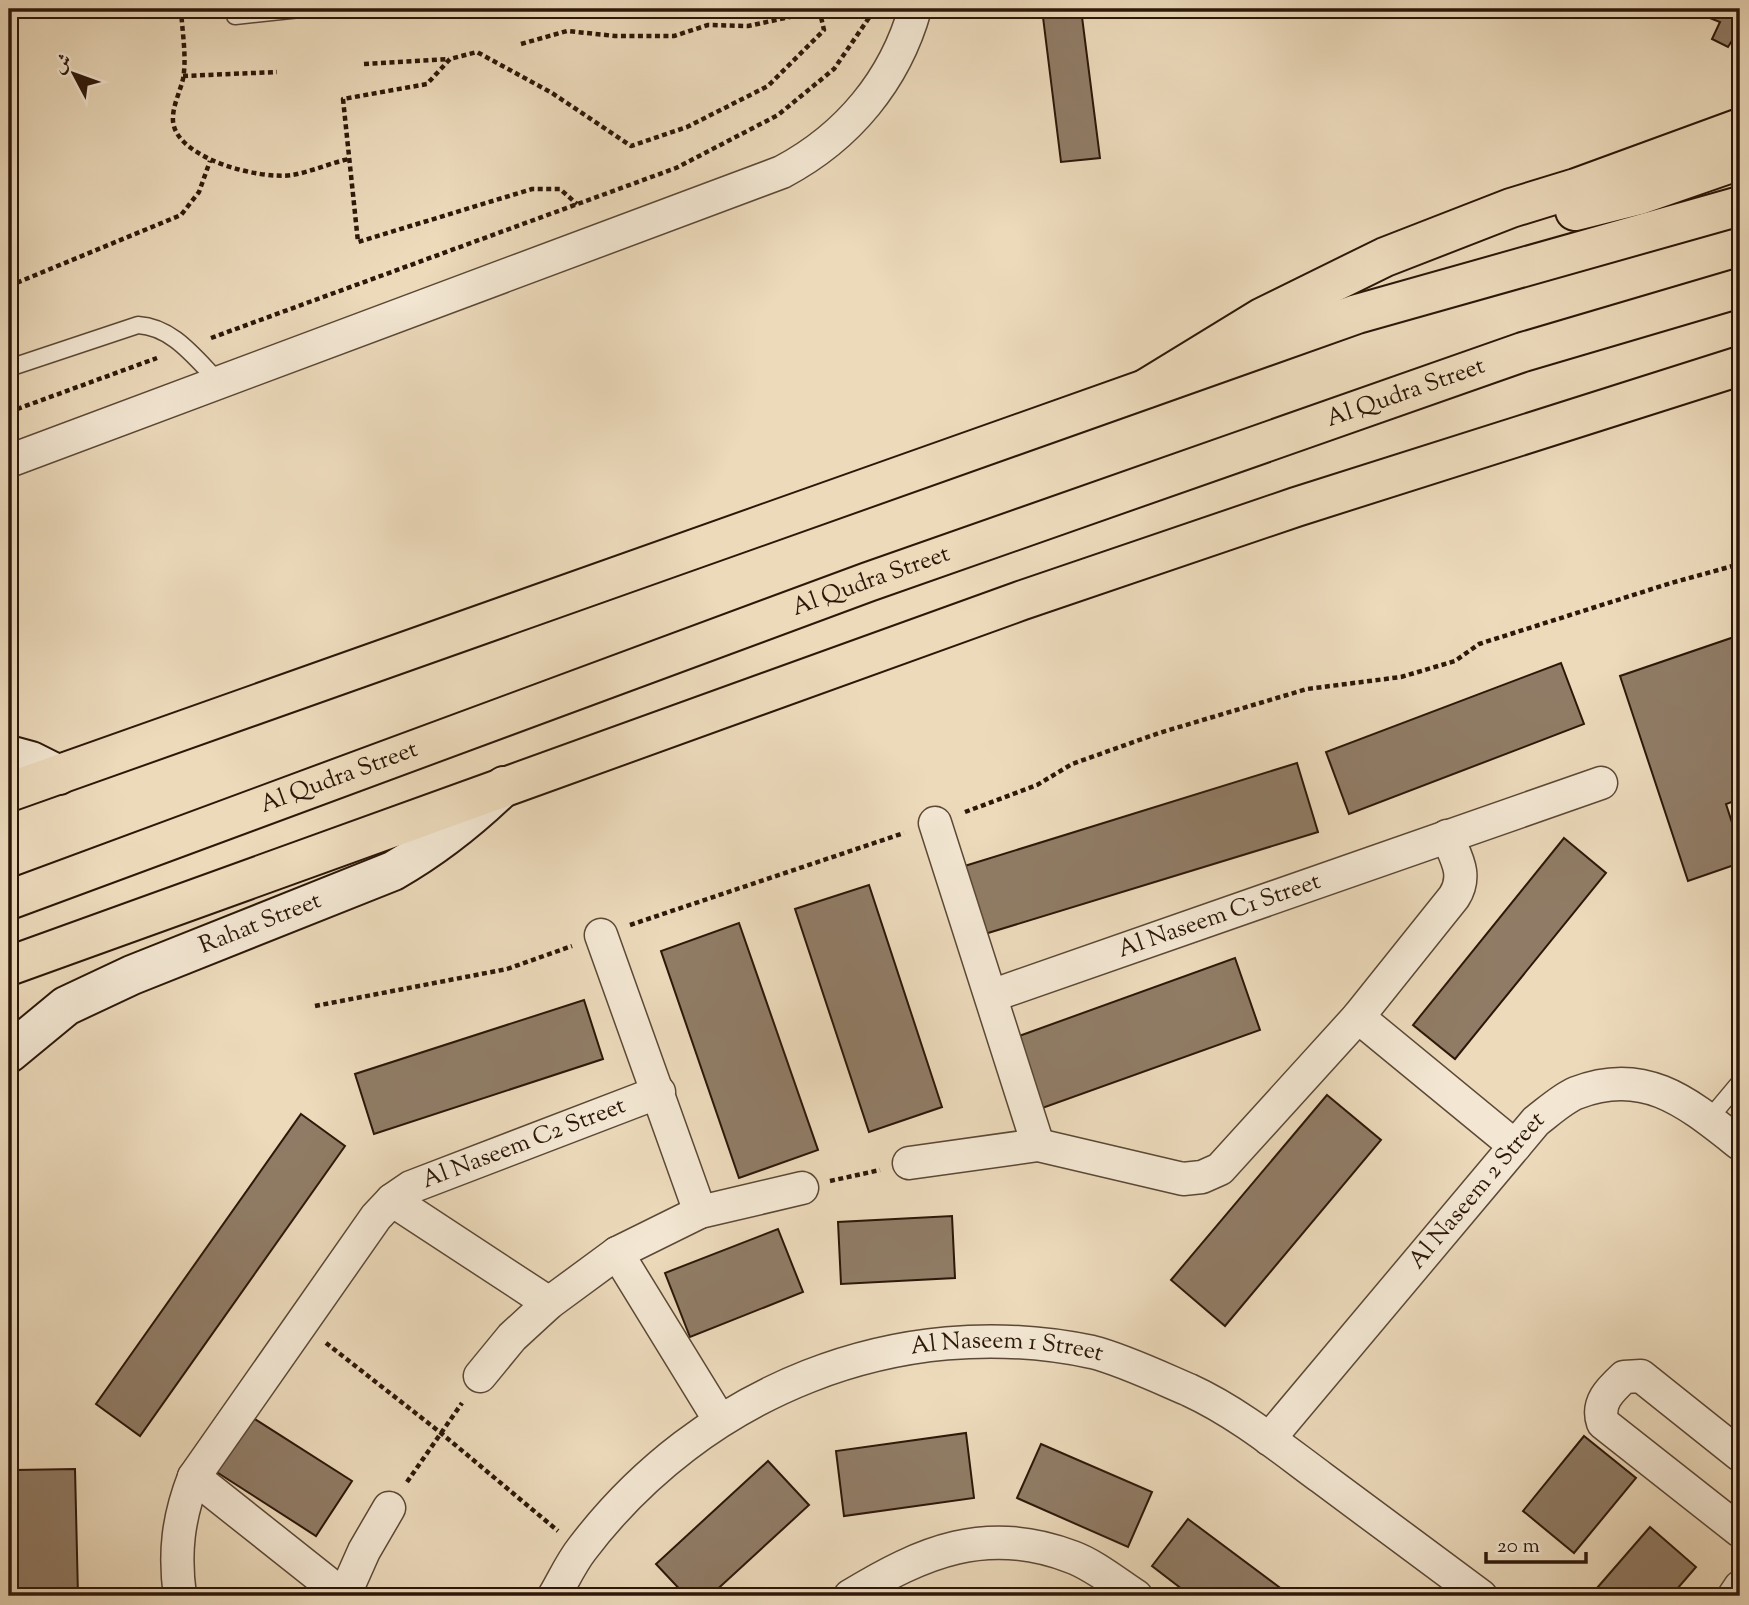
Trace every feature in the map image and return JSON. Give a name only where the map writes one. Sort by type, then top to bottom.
[{"type":"main road","points":[[1147,388],[1204,351],[1311,292],[1447,231],[1740,128]]},
{"type":"main road","points":[[1447,231],[1512,224],[1576,211],[1639,195],[1740,160]]},
{"type":"main road","points":[[9,792],[1357,314],[1740,206]]},
{"type":"main road","name":"Al Qudra Street","points":[[9,900],[868,582],[1523,352],[1740,288]]},
{"type":"main road","points":[[1483,447],[1556,408],[1625,380],[1740,348]]},
{"type":"main road","points":[[9,966],[1033,597],[1483,447],[1740,366]]},
{"type":"street","points":[[762,178],[815,141],[857,101],[889,53],[907,9]]},
{"type":"street","points":[[9,461],[782,172],[818,150],[864,108],[898,56],[915,9]]},
{"type":"street","points":[[9,755],[60,775]]},
{"type":"street","name":"Al Naseem C1 Street","points":[[991,996],[1601,782]]},
{"type":"street","name":"Rahat Street","points":[[9,1053],[66,1006],[132,975],[393,871],[430,850],[461,827],[504,786]]},
{"type":"street","points":[[935,823],[1038,1145]]},
{"type":"street","points":[[909,1163],[1038,1145],[1183,1179],[1202,1177],[1220,1169],[1358,1017],[1459,888],[1461,869],[1447,836]]},
{"type":"street","name":"Al Naseem C2 Street","points":[[601,935],[700,1212]]},
{"type":"street","points":[[1358,1017],[1515,1146]]},
{"type":"street","name":"Al Naseem 2 Street","points":[[1269,1438],[1536,1121],[1574,1094],[1620,1083],[1667,1091],[1740,1144]]},
{"type":"street","name":"Al Naseem C2 Street","points":[[180,1596],[176,1549],[181,1512],[194,1477],[360,1236],[392,1199],[432,1178],[659,1093]]},
{"type":"street","points":[[481,1376],[512,1337],[549,1303],[617,1253],[700,1212],[802,1188]]},
{"type":"street","name":"Al Naseem C2 Street","points":[[392,1199],[549,1303]]},
{"type":"street","points":[[617,1253],[719,1419]]},
{"type":"street","name":"Al Naseem 1 Street","points":[[554,1596],[581,1550],[636,1487],[719,1419],[804,1376],[898,1348],[996,1340],[1094,1353],[1191,1391],[1269,1438],[1481,1596]]},
{"type":"street","points":[[1740,1455],[1641,1376],[1624,1377],[1601,1403],[1603,1423],[1740,1531]]},
{"type":"street","points":[[194,1477],[344,1596],[364,1551],[389,1508]]},
{"type":"street","points":[[850,1596],[899,1566],[956,1546],[1015,1542],[1073,1557],[1122,1592]]},
{"type":"street","points":[[1734,1596],[1740,1587]]},
{"type":"lane","points":[[235,16],[300,9]]},
{"type":"lane","points":[[9,368],[138,324],[162,329],[219,382]]},
{"type":"lane","points":[[1709,1119],[1740,1082]]},
{"type":"path","points":[[181,9],[183,76],[173,121],[179,136],[210,161],[271,175],[292,175],[349,159]]},
{"type":"path","points":[[9,412],[677,168],[778,115],[834,69],[875,9]]},
{"type":"path","points":[[364,64],[450,59],[477,52],[552,93],[631,146],[687,127],[768,86],[824,30],[821,17],[804,14],[748,26],[708,25],[674,36],[615,36],[568,31],[521,44]]},
{"type":"path","points":[[450,59],[427,84],[343,99],[358,242],[532,189],[560,189],[577,204]]},
{"type":"path","points":[[183,76],[277,72]]},
{"type":"path","points":[[9,286],[181,215],[199,192],[210,161]]},
{"type":"path","points":[[315,1006],[507,969],[779,872],[935,823],[1037,785],[1072,764],[1159,733],[1307,689],[1401,677],[1455,661],[1479,644],[1740,564]]},
{"type":"path","points":[[802,1188],[909,1163]]},
{"type":"path","points":[[300,1323],[441,1433],[581,1550]]},
{"type":"path","points":[[389,1508],[481,1376]]},
{"type":"building","points":[[1042,9],[1081,9],[1100,158],[1061,162]]},
{"type":"building","points":[[1705,9],[1740,9],[1740,37],[1738,31],[1728,47],[1712,39],[1720,22],[1702,15]]},
{"type":"building","points":[[1740,635],[1740,799],[1726,804],[1740,847],[1740,863],[1688,881],[1620,676]]},
{"type":"building","points":[[1561,663],[1584,724],[1349,814],[1326,752]]},
{"type":"building","points":[[1297,763],[1318,832],[975,937],[955,869]]},
{"type":"building","points":[[1564,838],[1606,873],[1455,1059],[1413,1025]]},
{"type":"building","points":[[869,885],[942,1107],[869,1132],[795,909]]},
{"type":"building","points":[[739,923],[818,1150],[739,1178],[661,951]]},
{"type":"building","points":[[1235,958],[1260,1030],[1034,1111],[1008,1040]]},
{"type":"building","points":[[584,1000],[603,1059],[374,1134],[355,1074]]},
{"type":"building","points":[[1327,1095],[1381,1140],[1225,1326],[1171,1280]]},
{"type":"building","points":[[301,1114],[345,1146],[140,1436],[96,1404]]},
{"type":"building","points":[[952,1216],[955,1278],[841,1284],[838,1222]]},
{"type":"building","points":[[778,1229],[803,1292],[690,1337],[665,1273]]},
{"type":"building","points":[[250,1416],[352,1481],[316,1536],[215,1471]]},
{"type":"building","points":[[966,1433],[974,1498],[844,1516],[836,1451]]},
{"type":"building","points":[[1584,1436],[1636,1478],[1574,1553],[1523,1511]]},
{"type":"building","points":[[1041,1444],[1152,1492],[1128,1547],[1017,1498]]},
{"type":"building","points":[[768,1461],[809,1505],[710,1596],[686,1596],[656,1564]]},
{"type":"building","points":[[75,1469],[78,1596],[18,1596],[15,1470]]},
{"type":"building","points":[[1188,1519],[1291,1596],[1191,1596],[1152,1566]]},
{"type":"building","points":[[1650,1527],[1696,1567],[1671,1596],[1606,1596],[1597,1588]]}]
